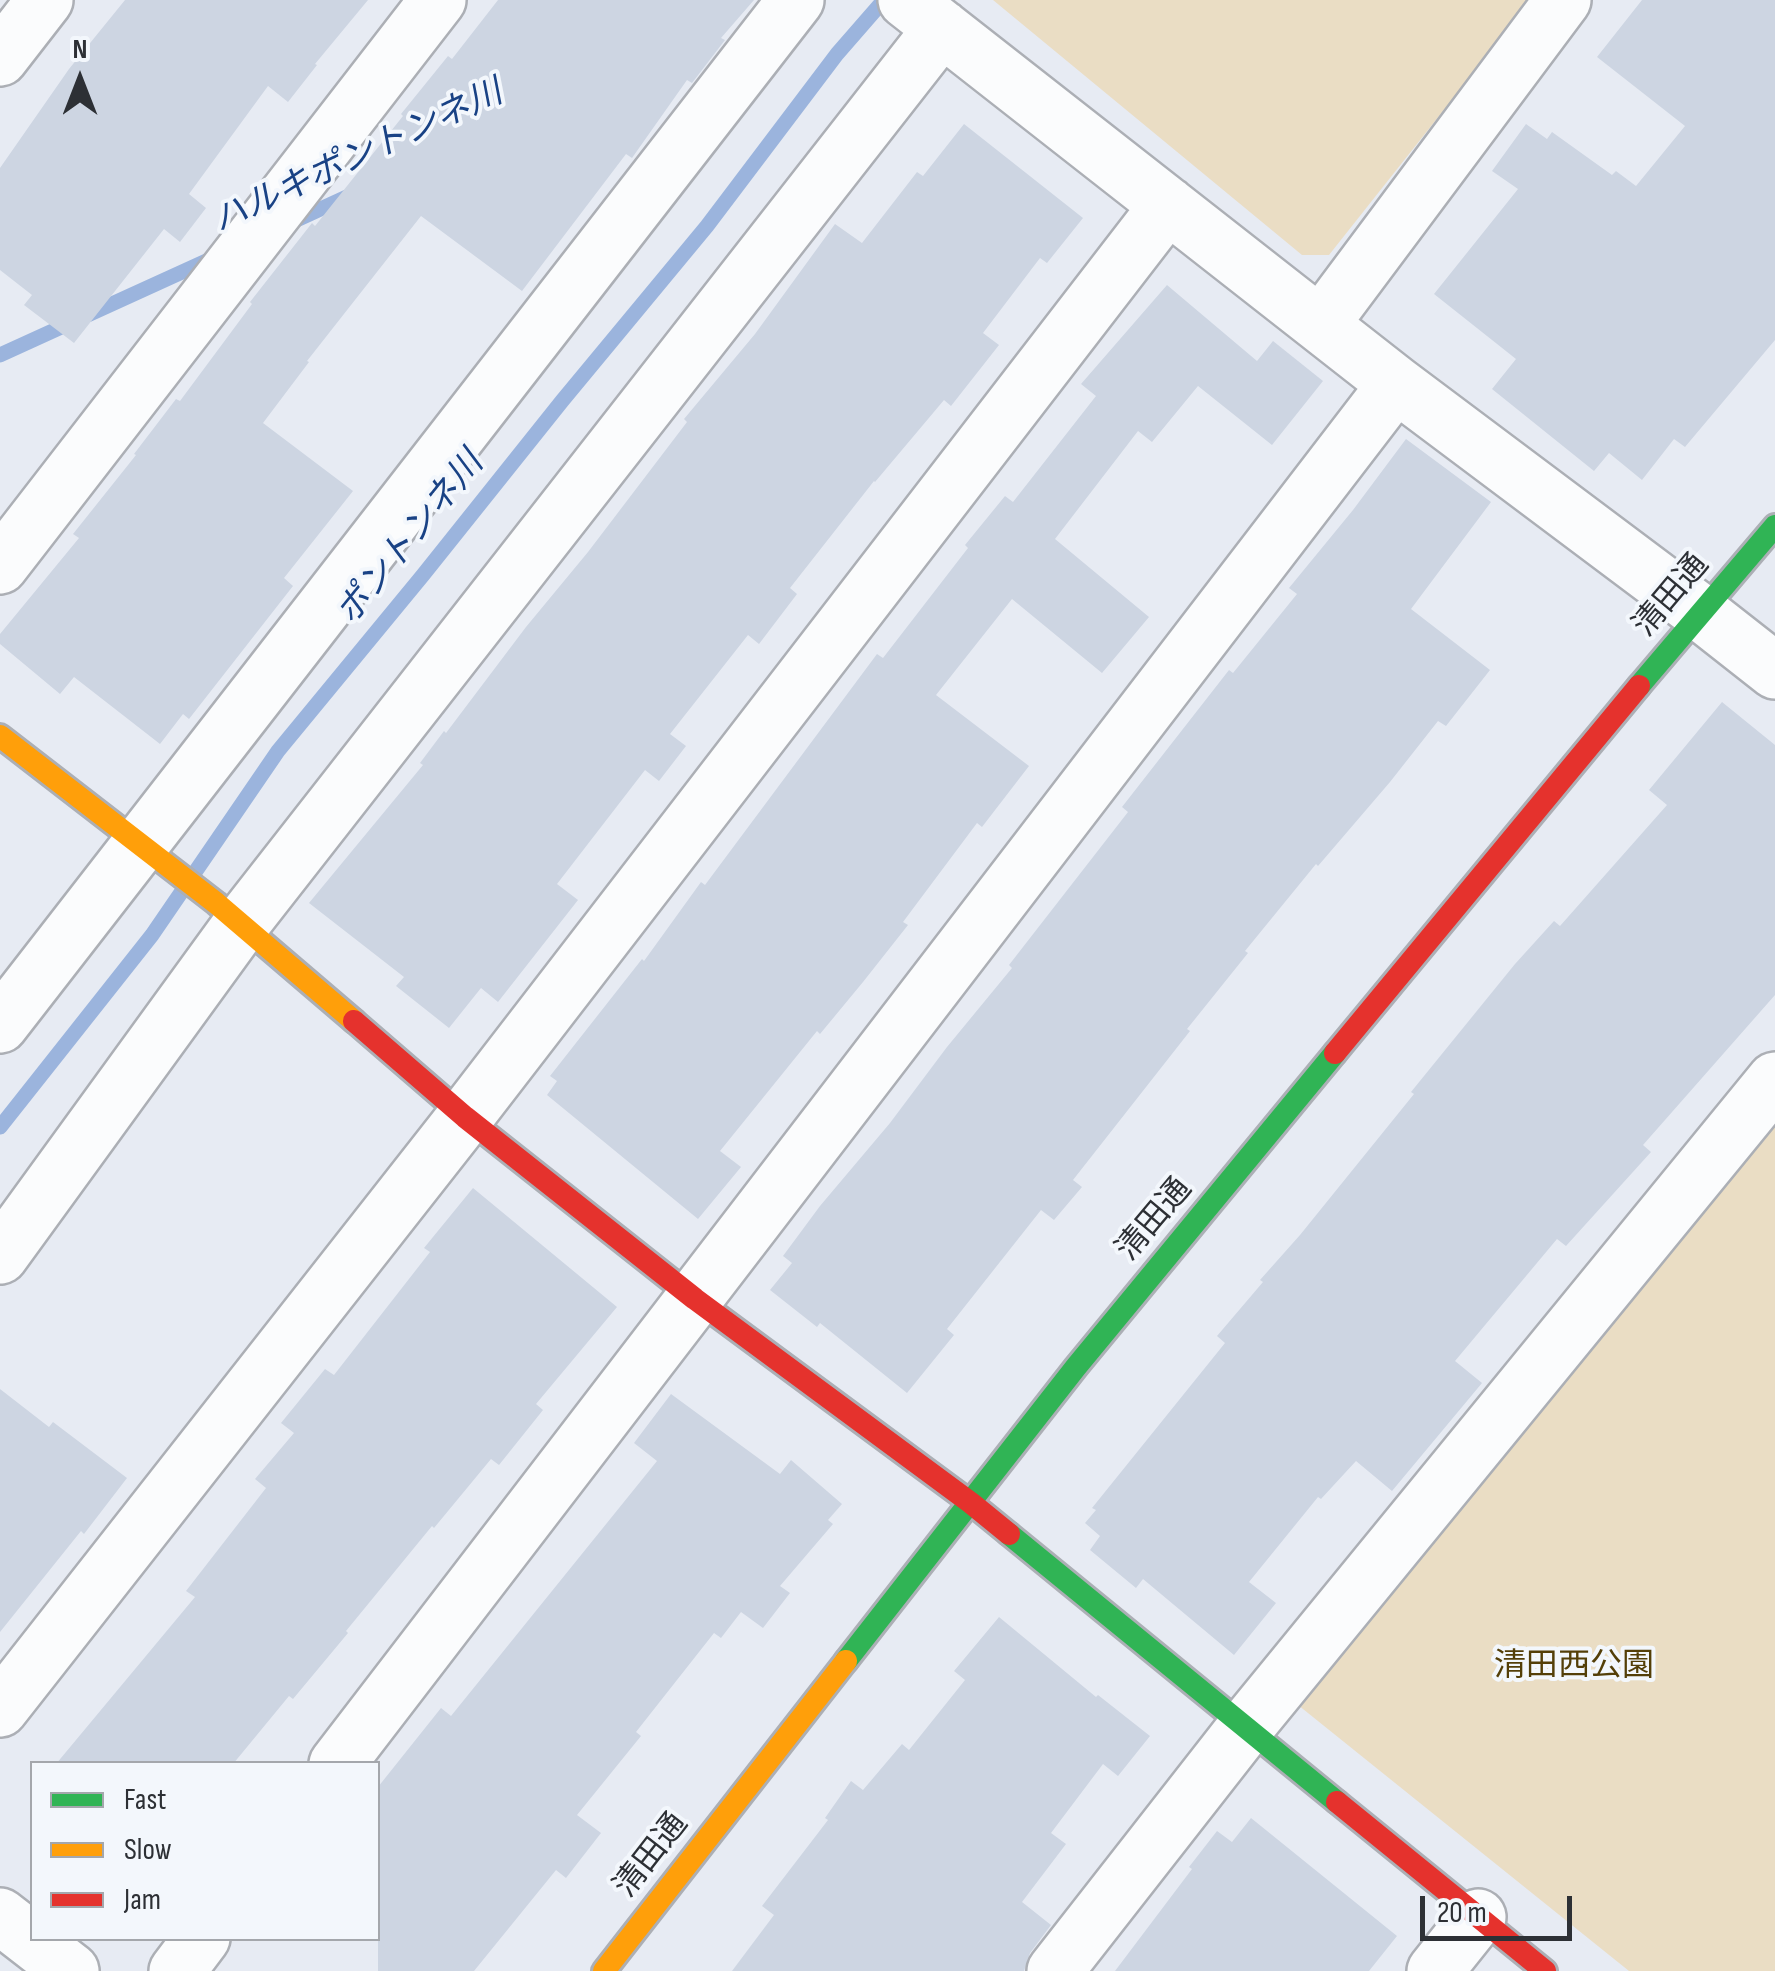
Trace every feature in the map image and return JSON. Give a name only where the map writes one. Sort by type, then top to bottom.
[{"type":"street","points":[[0,58],[45,0]]},
{"type":"street","points":[[0,566],[438,0]]},
{"type":"street","points":[[0,1025],[149,850],[796,0]]},
{"type":"street","points":[[1321,324],[1562,0]]},
{"type":"street","points":[[0,1256],[229,913],[921,12],[1396,384],[1775,671]]},
{"type":"street","points":[[0,1710],[465,1117],[1168,205]]},
{"type":"street","points":[[339,1761],[1396,384]]},
{"type":"street","name":"清田通","points":[[604,1971],[1076,1367],[1775,526]]},
{"type":"street","points":[[0,736],[229,913],[465,1117],[695,1299],[971,1503],[1545,1971]]},
{"type":"street","points":[[1054,1971],[1245,1728],[1775,1080]]},
{"type":"street","points":[[0,1916],[30,1939]]},
{"type":"street","points":[[1436,1971],[1478,1916]]},
{"type":"street","points":[[32,1941],[71,1971]]},
{"type":"street","points":[[177,1971],[200,1941]]},
{"type":"green space","points":[[993,0],[1531,0],[1329,255],[1302,255]]},
{"type":"green space","name":"清田西公園","points":[[1775,1101],[1775,1971],[1629,1971],[1298,1705]]},
{"type":"building","points":[[125,0],[368,0],[288,102],[268,86],[189,194],[206,208],[180,242],[164,229],[74,343],[24,305],[32,295],[0,270],[0,168],[69,69]]},
{"type":"building","points":[[498,0],[754,0],[721,38],[725,40],[692,83],[687,80],[632,158],[626,154],[522,291],[421,216],[307,361],[263,423],[353,491],[284,578],[293,586],[189,719],[183,714],[160,744],[74,677],[60,694],[0,644],[0,634],[79,538],[73,534],[176,399],[180,401],[312,223],[315,226],[401,114],[448,56],[452,59]]},
{"type":"building","points":[[1642,0],[1775,0],[1775,340],[1685,447],[1674,439],[1642,480],[1609,453],[1594,471],[1492,389],[1516,359],[1434,294],[1518,189],[1492,171],[1526,124],[1547,139],[1552,132],[1612,175],[1616,171],[1636,186],[1685,126],[1597,57]]},
{"type":"building","points":[[964,124],[1083,218],[1047,263],[1040,258],[983,333],[999,345],[951,406],[944,400],[874,481],[790,588],[797,594],[759,644],[748,635],[670,734],[686,746],[659,781],[645,770],[557,884],[578,900],[498,1002],[481,988],[449,1028],[396,986],[404,977],[309,903],[423,765],[420,763],[444,731],[588,552],[687,422],[684,419],[755,334],[835,224],[862,243],[917,172],[923,176]]},
{"type":"building","points":[[1167,285],[1257,361],[1273,341],[1323,381],[1272,445],[1198,386],[1152,442],[1138,431],[1055,539],[1149,617],[1102,673],[1012,599],[936,695],[1029,766],[982,827],[977,823],[903,922],[908,925],[863,982],[820,1034],[817,1031],[720,1151],[741,1167],[698,1219],[547,1095],[557,1081],[550,1076],[644,961],[701,882],[705,885],[877,654],[883,658],[968,548],[965,545],[1005,496],[1013,502],[1096,396],[1081,384]]},
{"type":"building","points":[[1406,439],[1491,502],[1411,609],[1490,670],[1446,726],[1438,721],[1245,951],[1248,953],[1187,1029],[1190,1031],[1073,1180],[1082,1187],[1054,1220],[1041,1210],[947,1329],[954,1335],[907,1393],[820,1323],[817,1327],[770,1290],[792,1263],[783,1256],[1012,968],[1009,965],[1128,812],[1122,807],[1229,670],[1233,673],[1297,594],[1289,588]]},
{"type":"building","points":[[1722,702],[1775,745],[1775,995],[1643,1145],[1651,1152],[1566,1246],[1557,1239],[1455,1361],[1482,1383],[1392,1491],[1356,1461],[1321,1499],[1318,1497],[1249,1582],[1276,1603],[1234,1655],[1143,1579],[1136,1588],[1090,1550],[1100,1536],[1085,1523],[1096,1510],[1092,1508],[1225,1343],[1217,1336],[1263,1282],[1260,1280],[1414,1094],[1411,1092],[1515,964],[1554,921],[1560,926],[1667,805],[1649,790]]},
{"type":"building","points":[[473,1188],[617,1307],[536,1404],[543,1410],[499,1465],[491,1459],[293,1699],[289,1696],[235,1761],[58,1761],[195,1597],[186,1591],[266,1488],[255,1479],[294,1433],[281,1423],[325,1369],[334,1375],[430,1252],[424,1248]]},
{"type":"building","points":[[0,1389],[49,1427],[53,1422],[127,1478],[0,1632]]},
{"type":"building","points":[[671,1394],[780,1474],[791,1460],[842,1504],[828,1520],[833,1524],[780,1586],[790,1593],[763,1628],[741,1612],[721,1638],[714,1633],[636,1732],[641,1736],[577,1815],[601,1833],[566,1878],[556,1870],[474,1971],[378,1971],[380,1784],[441,1708],[451,1716],[657,1461],[634,1443]]},
{"type":"building","points":[[999,1617],[1150,1736],[1118,1776],[1103,1764],[1051,1833],[1066,1844],[1022,1902],[1051,1925],[1030,1953],[1024,1971],[732,1971],[774,1915],[762,1906],[828,1820],[825,1818],[851,1781],[863,1790],[902,1744],[909,1750],[965,1680],[954,1671]]},
{"type":"building","points":[[1251,1818],[1397,1936],[1369,1971],[1115,1971],[1217,1831],[1232,1842]]},
{"type":"waterway","name":"ポントンネ川","points":[[0,1127],[152,935],[278,751],[707,226],[837,54],[884,0]]},
{"type":"waterway","name":"ハルキポントンネ川","points":[[290,223],[351,195]]},
{"type":"waterway","name":"ハルキポントンネ川","points":[[0,355],[215,257]]},
{"type":"traffic: fast","points":[[1639,686],[1775,526]]},
{"type":"traffic: fast","points":[[846,1661],[1076,1367],[1335,1053]]},
{"type":"traffic: fast","points":[[1009,1534],[1337,1802]]},
{"type":"traffic: slow","points":[[0,736],[216,903],[354,1021]]},
{"type":"traffic: slow","points":[[604,1971],[846,1661]]},
{"type":"traffic: jam","points":[[1335,1053],[1639,686]]},
{"type":"traffic: jam","points":[[354,1021],[465,1117],[695,1299],[1009,1534]]},
{"type":"traffic: jam","points":[[1337,1802],[1545,1971]]}]
